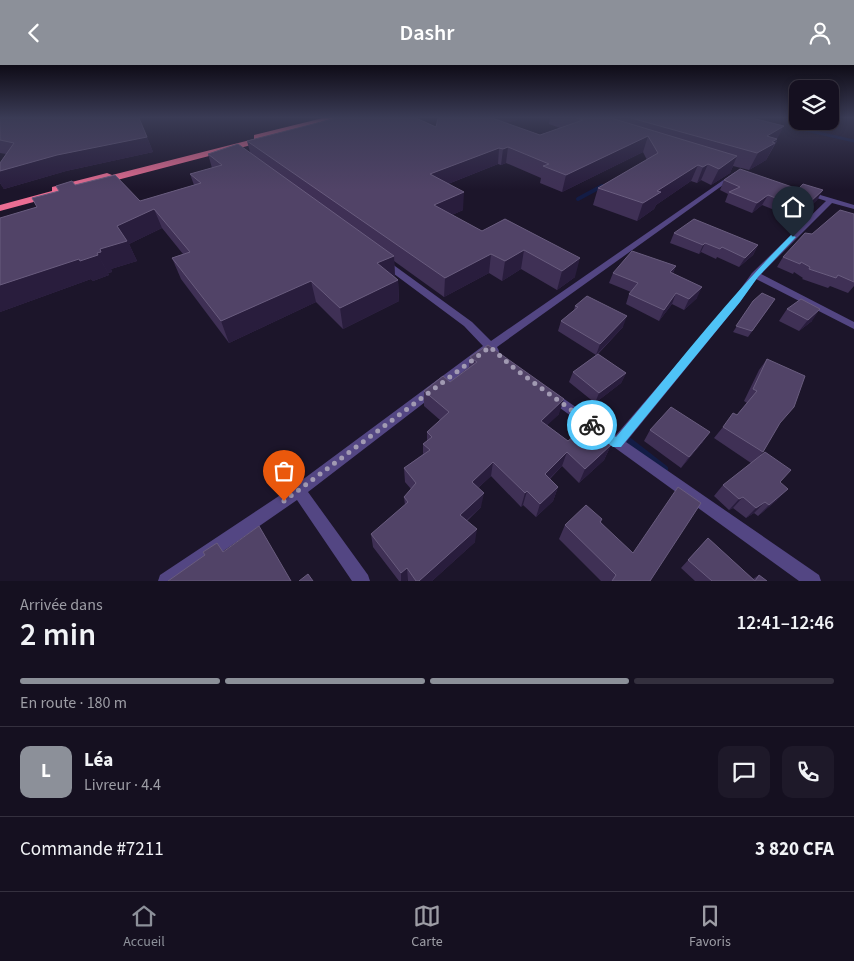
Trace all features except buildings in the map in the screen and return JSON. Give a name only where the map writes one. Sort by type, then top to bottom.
[{"type":"highway","points":[[0,203],[242,142]]},
{"type":"highway","points":[[0,208],[235,151],[261,142]]},
{"type":"street","points":[[166,581],[299,491],[490,347],[739,171]]},
{"type":"street","points":[[794,188],[854,207]]},
{"type":"street","points":[[617,443],[737,300],[755,275],[831,200]]},
{"type":"street","points":[[381,260],[468,325],[503,359]]},
{"type":"street","points":[[755,275],[854,327]]},
{"type":"street","points":[[538,386],[813,581]]},
{"type":"street","points":[[299,491],[362,581]]},
{"type":"waterway","points":[[578,199],[602,186]]},
{"type":"waterway","points":[[625,439],[629,442]]},
{"type":"waterway","points":[[628,441],[664,469]]},
{"type":"way so far","points":[[284,501],[490,347],[515,369],[592,425]]},
{"type":"route","points":[[592,425],[617,443],[737,300],[755,275],[793,237]]}]
